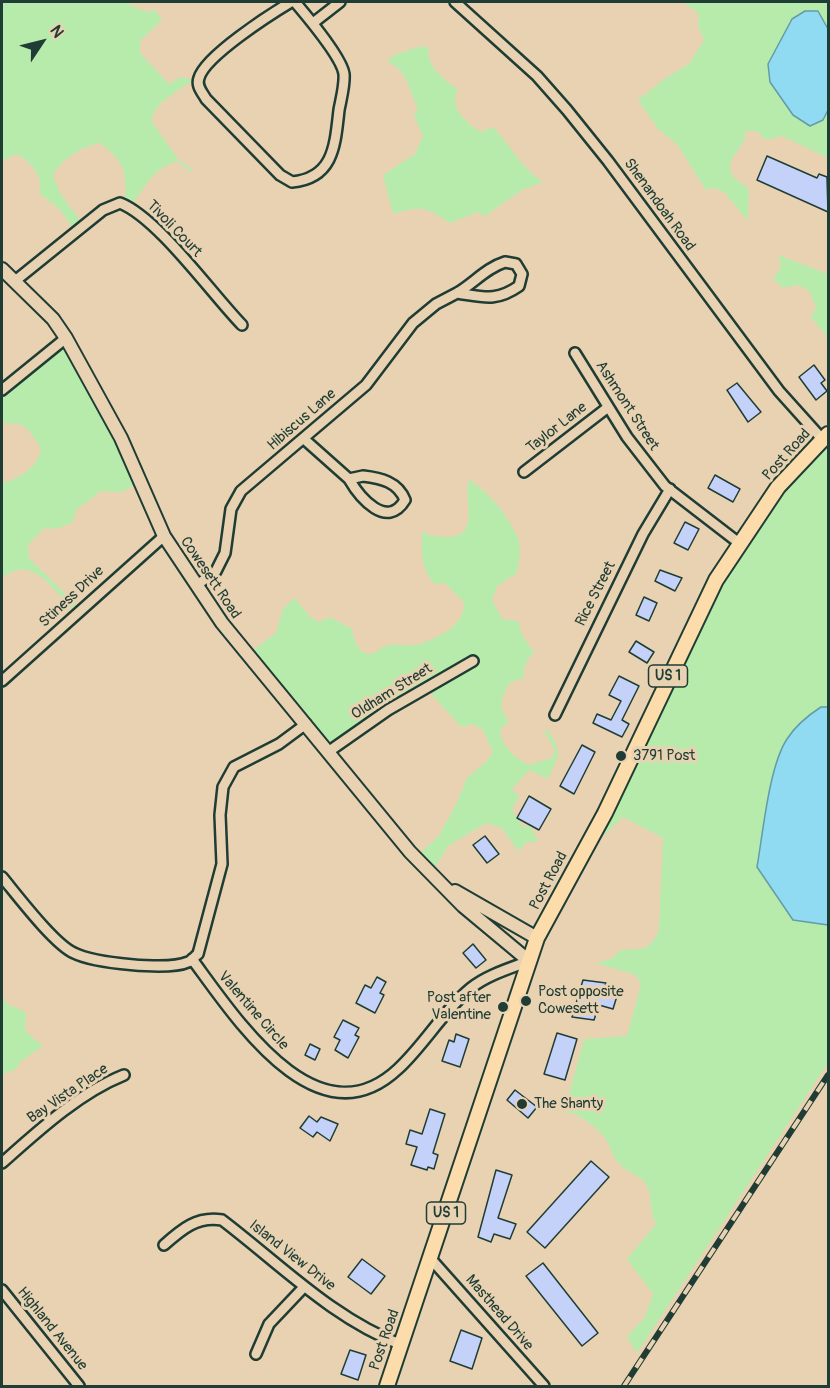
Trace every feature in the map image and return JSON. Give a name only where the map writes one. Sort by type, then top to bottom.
[{"type":"main road","name":"Cowesett Road","points":[[2,269],[53,319],[66,338],[121,438],[164,536],[222,623],[435,878],[464,906],[529,960]]},
{"type":"main road","name":"Post Road","points":[[387,1386],[432,1259],[537,938],[605,813],[716,580],[778,487],[826,437]]},
{"type":"main road","name":"Cowesett Road","points":[[435,878],[484,909],[537,938]]},
{"type":"street","points":[[293,2],[312,23],[344,73],[342,90],[335,141],[329,162],[316,176],[292,182],[280,175],[206,99],[199,87],[199,77],[222,51],[253,26],[293,2]]},
{"type":"street","points":[[312,23],[340,2]]},
{"type":"street","name":"Shenandoah Road","points":[[455,2],[530,69],[567,110],[608,161],[779,391],[826,437]]},
{"type":"street","name":"Tivoli Court","points":[[15,281],[95,216],[120,203],[132,208],[152,224],[242,325]]},
{"type":"street","name":"Hibiscus Lane","points":[[197,585],[216,571],[225,553],[231,509],[241,491],[366,385],[412,323],[436,304],[457,293],[496,265],[505,262],[516,264],[522,274],[519,286],[503,297],[457,293]]},
{"type":"street","points":[[2,390],[66,338]]},
{"type":"street","name":"Ashmont Street","points":[[575,353],[627,437],[670,489],[739,543]]},
{"type":"street","name":"Taylor Lane","points":[[524,472],[607,408]]},
{"type":"street","points":[[304,439],[349,479],[361,497],[383,514],[392,513],[405,500],[401,492],[386,480],[363,476],[349,479]]},
{"type":"street","name":"Rice Street","points":[[555,715],[643,534],[670,489]]},
{"type":"street","name":"Stiness Drive","points":[[2,681],[102,588],[164,536]]},
{"type":"street","name":"Oldham Street","points":[[328,752],[388,710],[473,661]]},
{"type":"street","points":[[2,877],[44,926],[74,953],[114,962],[159,967],[187,963],[198,954],[222,864],[220,814],[223,787],[234,767],[279,744],[306,724]]},
{"type":"street","name":"Valentine Circle","points":[[192,959],[224,1002],[289,1074],[312,1086],[350,1092],[374,1088],[398,1069],[473,986],[529,960]]},
{"type":"street","name":"Bay Vista Place","points":[[2,1163],[82,1100],[108,1082],[124,1075]]},
{"type":"street","name":"Island View Drive","points":[[164,1245],[183,1228],[199,1221],[211,1218],[222,1220],[304,1287],[360,1325],[402,1345]]},
{"type":"street","name":"Masthead Drive","points":[[432,1259],[544,1386]]},
{"type":"street","points":[[256,1354],[269,1324],[304,1287]]},
{"type":"street","name":"Highland Avenue","points":[[2,1290],[79,1386]]},
{"type":"green space","points":[[2,2],[124,2],[146,12],[155,10],[162,20],[140,41],[140,53],[169,84],[181,77],[193,80],[161,103],[153,115],[152,122],[178,159],[193,170],[189,171],[178,161],[162,168],[150,179],[131,206],[125,203],[125,175],[115,156],[100,143],[86,147],[67,159],[53,176],[60,193],[82,223],[78,229],[73,228],[59,209],[39,193],[38,175],[26,160],[16,154],[2,161]]},
{"type":"green space","points":[[683,2],[828,2],[828,29],[818,11],[823,120],[828,110],[828,158],[782,136],[766,140],[757,131],[746,131],[743,143],[731,160],[730,169],[734,178],[749,189],[748,221],[725,193],[715,188],[706,190],[677,144],[659,130],[638,100],[667,77],[689,64],[704,40],[698,26],[699,14]]},
{"type":"green space","points":[[420,46],[429,48],[433,66],[447,82],[458,89],[455,102],[464,119],[481,132],[493,127],[523,164],[543,182],[522,190],[485,216],[478,212],[450,223],[423,209],[411,209],[393,214],[383,175],[415,154],[423,136],[414,116],[418,107],[407,81],[400,70],[387,61],[399,53]]},
{"type":"green space","points":[[778,255],[828,274],[828,350],[826,335],[811,318],[816,307],[809,291],[798,285],[783,288],[773,279],[781,267]]},
{"type":"green space","points":[[66,338],[138,484],[121,492],[101,491],[76,510],[73,522],[59,528],[43,529],[28,545],[29,558],[80,608],[74,612],[51,585],[33,572],[13,571],[2,578],[2,483],[14,479],[32,467],[41,449],[27,429],[18,424],[6,424],[2,418],[2,389]]},
{"type":"green space","points":[[828,434],[828,707],[785,740],[774,777],[757,867],[792,920],[828,925],[828,1063],[637,1353],[627,1337],[645,1317],[653,1294],[627,1259],[656,1224],[648,1188],[640,1178],[619,1163],[597,1129],[573,1113],[567,1114],[571,1099],[569,1094],[584,1039],[627,1036],[641,985],[636,975],[596,963],[611,959],[621,950],[648,946],[659,930],[663,838],[623,817],[583,855],[722,572],[804,459]]},
{"type":"green space","points":[[469,480],[497,504],[519,541],[517,573],[497,586],[492,600],[502,619],[518,621],[522,635],[534,652],[526,664],[524,678],[510,682],[503,697],[501,706],[509,720],[500,731],[501,737],[510,751],[529,765],[552,758],[555,750],[545,733],[547,729],[556,744],[558,754],[548,779],[529,770],[512,789],[519,796],[512,810],[522,826],[531,827],[538,842],[527,842],[518,851],[502,828],[486,823],[448,846],[434,869],[417,856],[438,837],[456,805],[467,778],[487,761],[493,752],[483,730],[473,724],[461,727],[426,688],[330,748],[249,653],[276,633],[283,608],[295,598],[310,617],[319,622],[330,617],[352,629],[358,646],[368,654],[390,645],[420,644],[450,629],[460,618],[464,602],[445,583],[435,584],[430,578],[424,566],[422,531],[430,535],[445,537],[457,536],[464,531],[469,516]]},
{"type":"green space","points":[[2,998],[9,1005],[26,1012],[25,1031],[43,1046],[21,1061],[16,1069],[2,1075]]},
{"type":"water","points":[[805,11],[818,11],[828,29],[828,110],[823,120],[810,126],[793,115],[770,82],[768,64],[792,19]]},
{"type":"water","points":[[821,707],[828,707],[828,925],[793,920],[757,867],[771,782],[781,751],[798,725]]},
{"type":"building","points":[[767,156],[817,178],[819,174],[827,177],[828,212],[757,180]]},
{"type":"building","points":[[814,365],[825,380],[821,383],[827,391],[816,400],[799,377]]},
{"type":"building","points":[[737,383],[761,412],[748,422],[727,390]]},
{"type":"building","points":[[715,475],[740,489],[733,502],[708,488]]},
{"type":"building","points":[[685,522],[699,529],[688,550],[674,543]]},
{"type":"building","points":[[660,570],[682,578],[675,591],[655,581]]},
{"type":"building","points":[[644,597],[657,603],[649,621],[636,615]]},
{"type":"building","points":[[636,641],[654,652],[647,663],[629,652]]},
{"type":"building","points":[[619,676],[639,686],[622,720],[629,724],[622,737],[593,723],[597,714],[611,720],[621,701],[609,695]]},
{"type":"building","points":[[582,745],[595,752],[574,794],[560,786]]},
{"type":"building","points":[[529,796],[551,809],[539,830],[517,818]]},
{"type":"building","points":[[485,836],[499,854],[487,863],[473,845]]},
{"type":"building","points":[[473,944],[486,960],[476,968],[463,953]]},
{"type":"building","points":[[377,977],[386,982],[380,993],[384,995],[375,1013],[356,1003],[365,985],[371,988]]},
{"type":"building","points":[[583,980],[606,983],[603,992],[617,996],[613,1009],[599,1005],[594,1020],[572,1017]]},
{"type":"building","points":[[343,1020],[359,1028],[355,1035],[359,1037],[348,1058],[335,1050],[340,1040],[334,1037]]},
{"type":"building","points":[[557,1033],[577,1039],[565,1080],[544,1074]]},
{"type":"building","points":[[456,1034],[469,1039],[460,1067],[442,1061],[449,1040],[454,1042]]},
{"type":"building","points":[[310,1044],[320,1049],[315,1060],[305,1055]]},
{"type":"building","name":"The Shanty","points":[[515,1090],[537,1107],[528,1118],[507,1100]]},
{"type":"building","points":[[430,1109],[445,1114],[433,1153],[438,1155],[434,1169],[428,1167],[427,1170],[411,1165],[417,1147],[406,1144],[410,1130],[422,1134]]},
{"type":"building","points":[[309,1116],[317,1122],[321,1117],[338,1124],[330,1141],[317,1132],[313,1137],[300,1128]]},
{"type":"building","points":[[591,1161],[609,1177],[545,1248],[527,1232]]},
{"type":"building","points":[[496,1170],[512,1175],[498,1218],[516,1224],[510,1239],[494,1234],[491,1242],[478,1237]]},
{"type":"building","points":[[362,1259],[385,1276],[371,1294],[348,1277]]},
{"type":"building","points":[[543,1263],[598,1333],[582,1346],[526,1276]]},
{"type":"building","points":[[461,1330],[482,1338],[472,1369],[450,1361]]},
{"type":"building","points":[[350,1350],[366,1355],[358,1380],[341,1374]]},
{"type":"railway","points":[[624,1386],[828,1075]]},
{"type":"place","name":"3791 Post","points":[[621,756]]},
{"type":"place","name":"Post opposite Cowesett","points":[[526,1001]]},
{"type":"place","name":"Post after Valentine","points":[[503,1007]]},
{"type":"place","name":"The Shanty","points":[[522,1104]]}]
